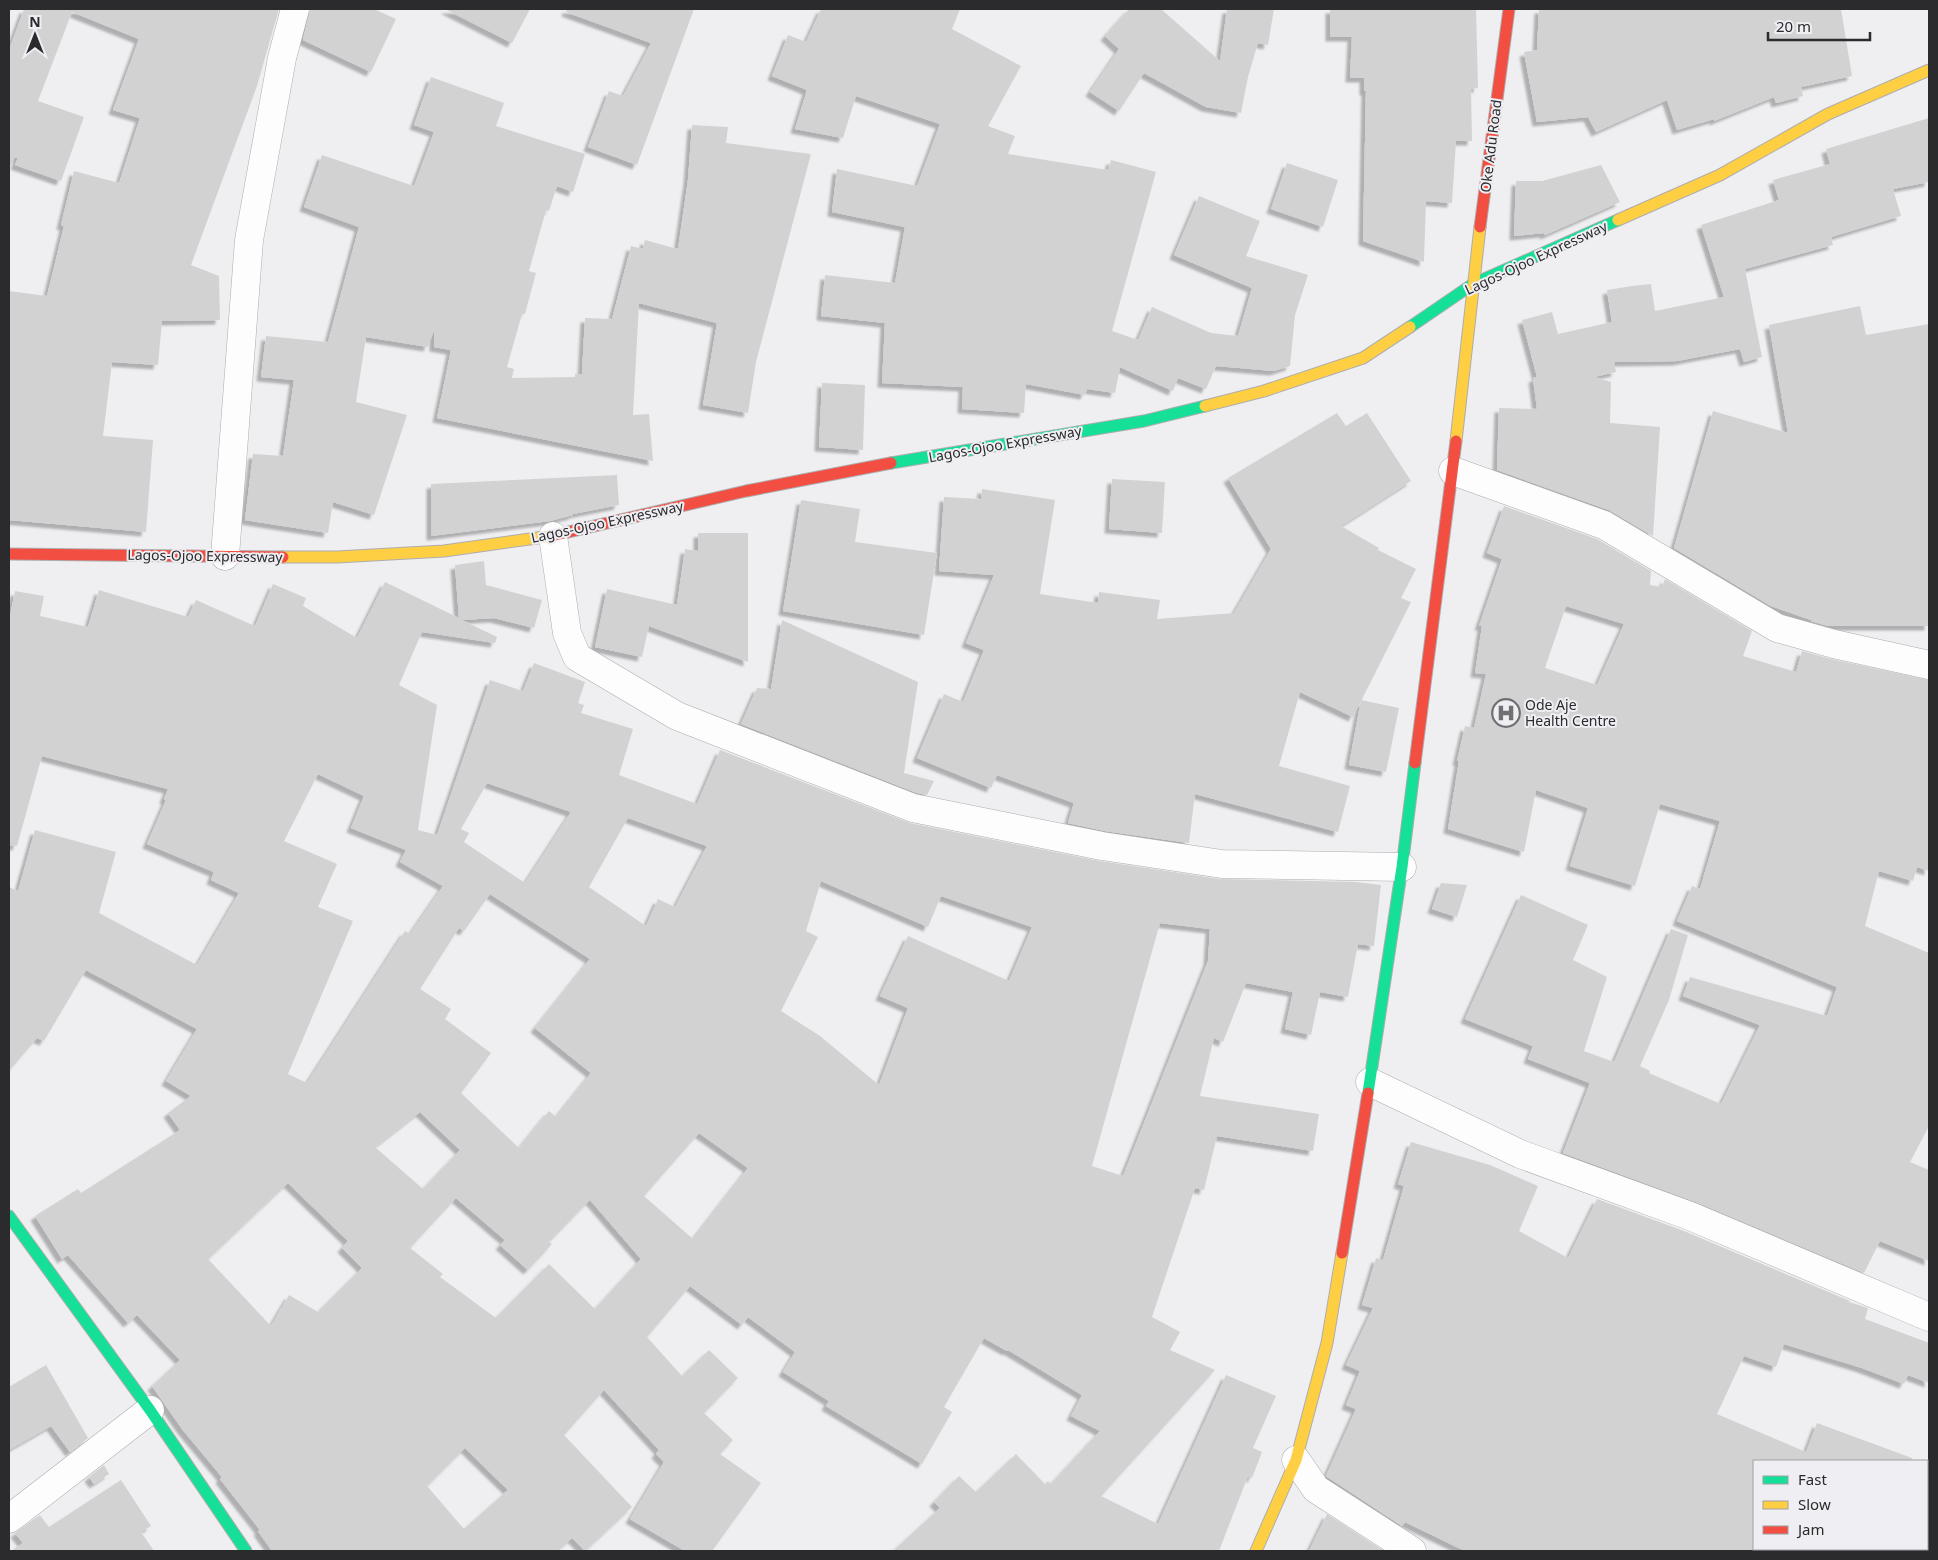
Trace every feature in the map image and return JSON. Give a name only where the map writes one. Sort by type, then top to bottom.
[{"type":"main road","name":"Oke Adu Road","points":[[1256,1551],[1296,1460],[1327,1344],[1370,1082],[1402,867],[1453,471],[1473,284],[1509,9]]},
{"type":"main road","name":"Lagos-Ojoo Expressway","points":[[9,554],[337,557],[444,551],[553,536],[746,491],[838,472],[1144,421],[1264,391],[1363,358],[1473,284],[1720,175],[1828,114],[1929,70]]},
{"type":"main road","points":[[9,1216],[150,1410],[246,1551]]},
{"type":"street","points":[[225,556],[249,240],[282,58],[295,9]]},
{"type":"street","points":[[1453,471],[1604,525],[1777,628],[1834,644],[1929,665]]},
{"type":"street","points":[[553,536],[567,633],[577,656],[677,716],[904,805],[1102,846],[1222,864],[1402,867]]},
{"type":"street","points":[[1370,1082],[1520,1154],[1690,1216],[1929,1317]]},
{"type":"street","points":[[9,1519],[150,1410]]},
{"type":"street","points":[[1296,1460],[1316,1490],[1412,1551]]},
{"type":"building","points":[[24,9],[279,9],[257,86],[191,265],[219,276],[220,320],[162,321],[158,365],[112,362],[103,436],[153,440],[146,532],[9,520],[9,291],[47,296],[64,226],[61,225],[74,171],[119,183],[140,118],[113,110],[139,39],[72,12],[38,101],[84,117],[61,181],[15,165],[18,158],[15,157],[9,169],[9,50]]},
{"type":"building","points":[[310,9],[374,9],[396,19],[371,72],[303,40]]},
{"type":"building","points":[[445,9],[530,9],[512,43]]},
{"type":"building","points":[[567,9],[694,9],[637,165],[588,147],[609,91],[623,96],[651,43],[566,12]]},
{"type":"building","points":[[821,9],[960,9],[952,29],[1021,66],[988,126],[1015,136],[1008,154],[1108,170],[1111,160],[1156,172],[1112,331],[1138,340],[1152,307],[1211,333],[1238,336],[1252,288],[1174,255],[1199,196],[1260,221],[1246,256],[1308,275],[1295,315],[1290,366],[1274,371],[1216,366],[1206,389],[1178,378],[1173,391],[1120,367],[1115,393],[1087,389],[1085,395],[1026,384],[1024,413],[962,409],[963,387],[882,383],[885,323],[821,316],[825,275],[895,283],[905,227],[832,212],[837,169],[917,186],[940,124],[856,96],[843,138],[795,129],[807,90],[772,76],[788,35],[806,42]]},
{"type":"building","points":[[1129,9],[1161,9],[1220,61],[1227,9],[1274,9],[1268,45],[1258,43],[1248,77],[1241,113],[1206,107],[1144,73],[1119,111],[1090,92],[1119,49],[1105,36]]},
{"type":"building","points":[[1330,9],[1476,9],[1478,88],[1471,89],[1472,141],[1456,141],[1452,203],[1426,201],[1424,262],[1363,241],[1366,91],[1364,91],[1364,78],[1350,78],[1352,37],[1330,37]]},
{"type":"building","points":[[1539,9],[1841,9],[1852,76],[1801,87],[1803,96],[1776,103],[1774,97],[1714,121],[1714,119],[1677,130],[1667,100],[1596,132],[1588,117],[1537,122],[1524,52],[1537,50]]},
{"type":"building","points":[[431,77],[504,103],[496,126],[585,154],[573,192],[557,186],[549,211],[546,210],[529,271],[536,273],[525,314],[522,314],[507,367],[514,369],[512,378],[575,377],[575,374],[582,374],[585,318],[612,319],[631,246],[643,249],[645,240],[678,249],[688,180],[692,125],[728,127],[726,143],[811,154],[756,362],[748,413],[703,405],[717,323],[639,303],[633,415],[649,414],[653,461],[437,418],[451,350],[434,347],[434,330],[428,347],[366,337],[356,402],[407,415],[374,515],[333,502],[328,533],[245,520],[253,454],[283,456],[294,380],[261,377],[266,336],[328,342],[359,227],[304,207],[322,155],[414,186],[434,132],[414,125]]},
{"type":"building","points":[[1929,118],[1929,182],[1893,189],[1901,216],[1831,237],[1833,245],[1745,269],[1762,357],[1744,362],[1740,349],[1677,361],[1614,362],[1616,372],[1594,377],[1611,382],[1610,423],[1660,427],[1653,536],[1609,510],[1497,470],[1499,408],[1537,409],[1533,378],[1537,377],[1522,320],[1552,312],[1558,334],[1612,322],[1607,290],[1632,286],[1651,284],[1655,311],[1724,297],[1701,225],[1779,200],[1773,180],[1830,164],[1826,149]]},
{"type":"building","points":[[1287,163],[1338,180],[1323,227],[1271,209]]},
{"type":"building","points":[[1601,165],[1620,202],[1545,235],[1544,233],[1514,236],[1516,181],[1542,181]]},
{"type":"building","points":[[1860,306],[1866,335],[1929,324],[1929,626],[1828,626],[1811,621],[1771,606],[1674,548],[1713,411],[1788,433],[1769,325]]},
{"type":"building","points":[[822,383],[865,385],[863,450],[819,447]]},
{"type":"building","points":[[1337,413],[1346,426],[1367,413],[1411,481],[1341,526],[1379,548],[1378,550],[1416,569],[1401,598],[1411,602],[1353,717],[1300,692],[1279,766],[1350,786],[1338,832],[1195,794],[1189,843],[1105,831],[1068,823],[1074,803],[997,775],[991,788],[917,758],[944,694],[963,702],[984,650],[966,643],[994,575],[939,571],[944,497],[981,499],[982,489],[1055,500],[1040,594],[1098,603],[1099,592],[1160,600],[1157,619],[1234,613],[1271,549],[1228,478]]},
{"type":"building","points":[[617,475],[619,505],[573,514],[550,521],[431,536],[431,484]]},
{"type":"building","points":[[1112,479],[1165,482],[1162,533],[1109,529]]},
{"type":"building","points":[[801,500],[860,509],[855,542],[937,553],[924,635],[783,611]]},
{"type":"building","points":[[1504,506],[1597,539],[1651,571],[1650,585],[1662,587],[1665,579],[1752,631],[1743,656],[1796,672],[1802,651],[1929,680],[1929,871],[1917,867],[1913,881],[1879,871],[1865,926],[1929,953],[1929,1126],[1910,1162],[1929,1170],[1929,1261],[1880,1241],[1864,1273],[1696,1202],[1563,1153],[1590,1083],[1528,1059],[1533,1046],[1465,1019],[1521,895],[1588,925],[1573,960],[1607,977],[1584,1051],[1614,1062],[1671,929],[1688,935],[1669,1000],[1640,1066],[1650,1071],[1649,1073],[1721,1104],[1760,1025],[1683,996],[1690,977],[1827,1016],[1837,987],[1677,921],[1692,886],[1700,889],[1720,821],[1660,804],[1635,886],[1570,866],[1588,808],[1536,790],[1524,852],[1448,829],[1459,761],[1457,761],[1465,726],[1474,728],[1486,674],[1475,673],[1482,626],[1479,626],[1502,559],[1487,553]],"holes":[[[1566,606],[1624,624],[1597,685],[1545,668]]]},
{"type":"building","points":[[698,533],[748,533],[748,662],[649,626],[642,657],[595,647],[607,589],[677,605],[685,549],[698,551]]},
{"type":"building","points":[[484,561],[486,585],[542,600],[534,628],[494,618],[462,620],[497,637],[495,643],[422,632],[399,685],[437,705],[418,830],[437,835],[490,680],[523,691],[534,663],[585,682],[578,703],[584,705],[581,713],[633,729],[619,775],[697,804],[720,750],[910,823],[1100,861],[1220,879],[1356,882],[1381,885],[1374,946],[1358,944],[1348,997],[1320,992],[1311,1035],[1285,1029],[1293,992],[1246,983],[1223,1042],[1214,1038],[1200,1096],[1319,1114],[1313,1151],[1217,1136],[1204,1190],[1195,1188],[1152,1317],[1180,1332],[1170,1350],[1215,1370],[1101,1496],[1158,1524],[1226,1375],[1276,1396],[1253,1448],[1262,1452],[1252,1478],[1248,1476],[1219,1551],[893,1551],[940,1508],[934,1502],[959,1476],[976,1492],[1016,1454],[1045,1484],[1048,1481],[1051,1484],[1100,1431],[1071,1416],[1082,1395],[1008,1350],[984,1338],[944,1407],[952,1412],[922,1464],[826,1406],[829,1401],[783,1372],[795,1352],[748,1317],[742,1325],[690,1286],[647,1337],[682,1376],[709,1350],[738,1378],[704,1413],[733,1440],[720,1454],[761,1483],[712,1551],[685,1551],[630,1519],[664,1462],[656,1454],[659,1450],[604,1390],[564,1435],[632,1507],[585,1551],[572,1538],[557,1551],[272,1551],[258,1531],[260,1530],[220,1479],[222,1477],[182,1429],[152,1386],[180,1360],[137,1315],[128,1323],[68,1255],[62,1259],[35,1216],[78,1189],[81,1193],[180,1130],[168,1113],[191,1096],[166,1081],[197,1029],[86,970],[44,1041],[37,1038],[9,1071],[9,887],[18,891],[35,830],[116,852],[99,913],[197,965],[239,893],[211,880],[214,872],[147,844],[166,800],[164,799],[168,789],[42,756],[17,846],[9,845],[9,621],[15,591],[44,596],[40,616],[88,627],[99,590],[188,617],[196,600],[255,626],[273,584],[306,598],[303,606],[357,638],[385,582],[459,618],[455,565]],"holes":[[[318,774],[364,796],[351,828],[406,850],[400,862],[443,886],[410,934],[405,931],[307,1083],[288,1074],[353,921],[318,907],[337,864],[284,841]],[[487,783],[571,812],[525,883],[464,842],[469,833],[461,829]],[[628,818],[707,846],[675,907],[658,899],[646,926],[589,887]],[[821,881],[928,927],[941,896],[1032,927],[1009,981],[908,936],[880,996],[908,1008],[879,1085],[820,1036],[781,1011],[818,937],[806,931]],[[490,894],[590,959],[535,1028],[591,1073],[556,1117],[549,1111],[519,1148],[461,1093],[491,1053],[445,1019],[451,1009],[420,989],[459,928],[464,931]],[[1160,923],[1210,929],[1208,961],[1123,1176],[1092,1166]],[[420,1112],[460,1150],[423,1189],[375,1147]],[[699,1133],[748,1168],[693,1239],[644,1196]],[[288,1183],[348,1241],[342,1248],[362,1268],[318,1312],[289,1295],[271,1326],[208,1259]],[[456,1198],[505,1240],[500,1245],[528,1270],[552,1244],[549,1242],[590,1200],[641,1259],[595,1309],[549,1264],[496,1318],[440,1277],[443,1274],[410,1248]],[[465,1448],[508,1490],[464,1529],[427,1486]]]},
{"type":"building","points":[[782,620],[918,682],[904,773],[934,781],[927,795],[917,793],[741,724],[757,688],[771,689]]},
{"type":"building","points":[[1361,700],[1399,708],[1386,772],[1349,765]]},
{"type":"building","points":[[1441,883],[1467,885],[1457,917],[1432,909]]},
{"type":"building","points":[[1411,1142],[1490,1165],[1538,1186],[1519,1231],[1568,1258],[1597,1199],[1684,1231],[1849,1302],[1868,1308],[1865,1319],[1929,1343],[1929,1383],[1908,1375],[1904,1384],[1862,1368],[1784,1344],[1776,1367],[1744,1356],[1717,1414],[1806,1452],[1817,1423],[1912,1458],[1911,1460],[1753,1460],[1754,1551],[1465,1551],[1405,1522],[1402,1526],[1326,1476],[1356,1409],[1346,1405],[1360,1371],[1346,1365],[1373,1308],[1362,1305],[1376,1258],[1383,1260],[1404,1186],[1398,1184]]},
{"type":"building","points":[[46,1365],[88,1438],[70,1452],[51,1426],[9,1450],[9,1387]]},
{"type":"building","points":[[104,1465],[109,1474],[94,1484],[89,1477]]},
{"type":"building","points":[[121,1480],[151,1526],[141,1532],[154,1551],[11,1551],[23,1543],[15,1533],[40,1515],[49,1527]]},
{"type":"building","points":[[1327,1514],[1384,1551],[1309,1551]]},
{"type":"traffic: fast","points":[[1410,327],[1473,284],[1618,220]]},
{"type":"traffic: fast","points":[[891,463],[1144,421],[1205,406]]},
{"type":"traffic: fast","points":[[1368,1093],[1402,867],[1415,763]]},
{"type":"traffic: fast","points":[[9,1216],[150,1410],[246,1551]]},
{"type":"traffic: slow","points":[[1618,220],[1720,175],[1828,114],[1929,70]]},
{"type":"traffic: slow","points":[[1456,441],[1480,227]]},
{"type":"traffic: slow","points":[[1205,406],[1264,391],[1363,358],[1410,327]]},
{"type":"traffic: slow","points":[[283,557],[337,557],[444,551],[551,536]]},
{"type":"traffic: slow","points":[[1256,1551],[1296,1460],[1327,1343],[1342,1253]]},
{"type":"traffic: jam","points":[[1480,227],[1509,9]]},
{"type":"traffic: jam","points":[[1415,763],[1456,441]]},
{"type":"traffic: jam","points":[[551,536],[746,491],[891,463]]},
{"type":"traffic: jam","points":[[9,554],[283,557]]},
{"type":"traffic: jam","points":[[1342,1253],[1368,1093]]},
{"type":"place","name":"Ode Aje Health Centre","points":[[1506,713]]}]
